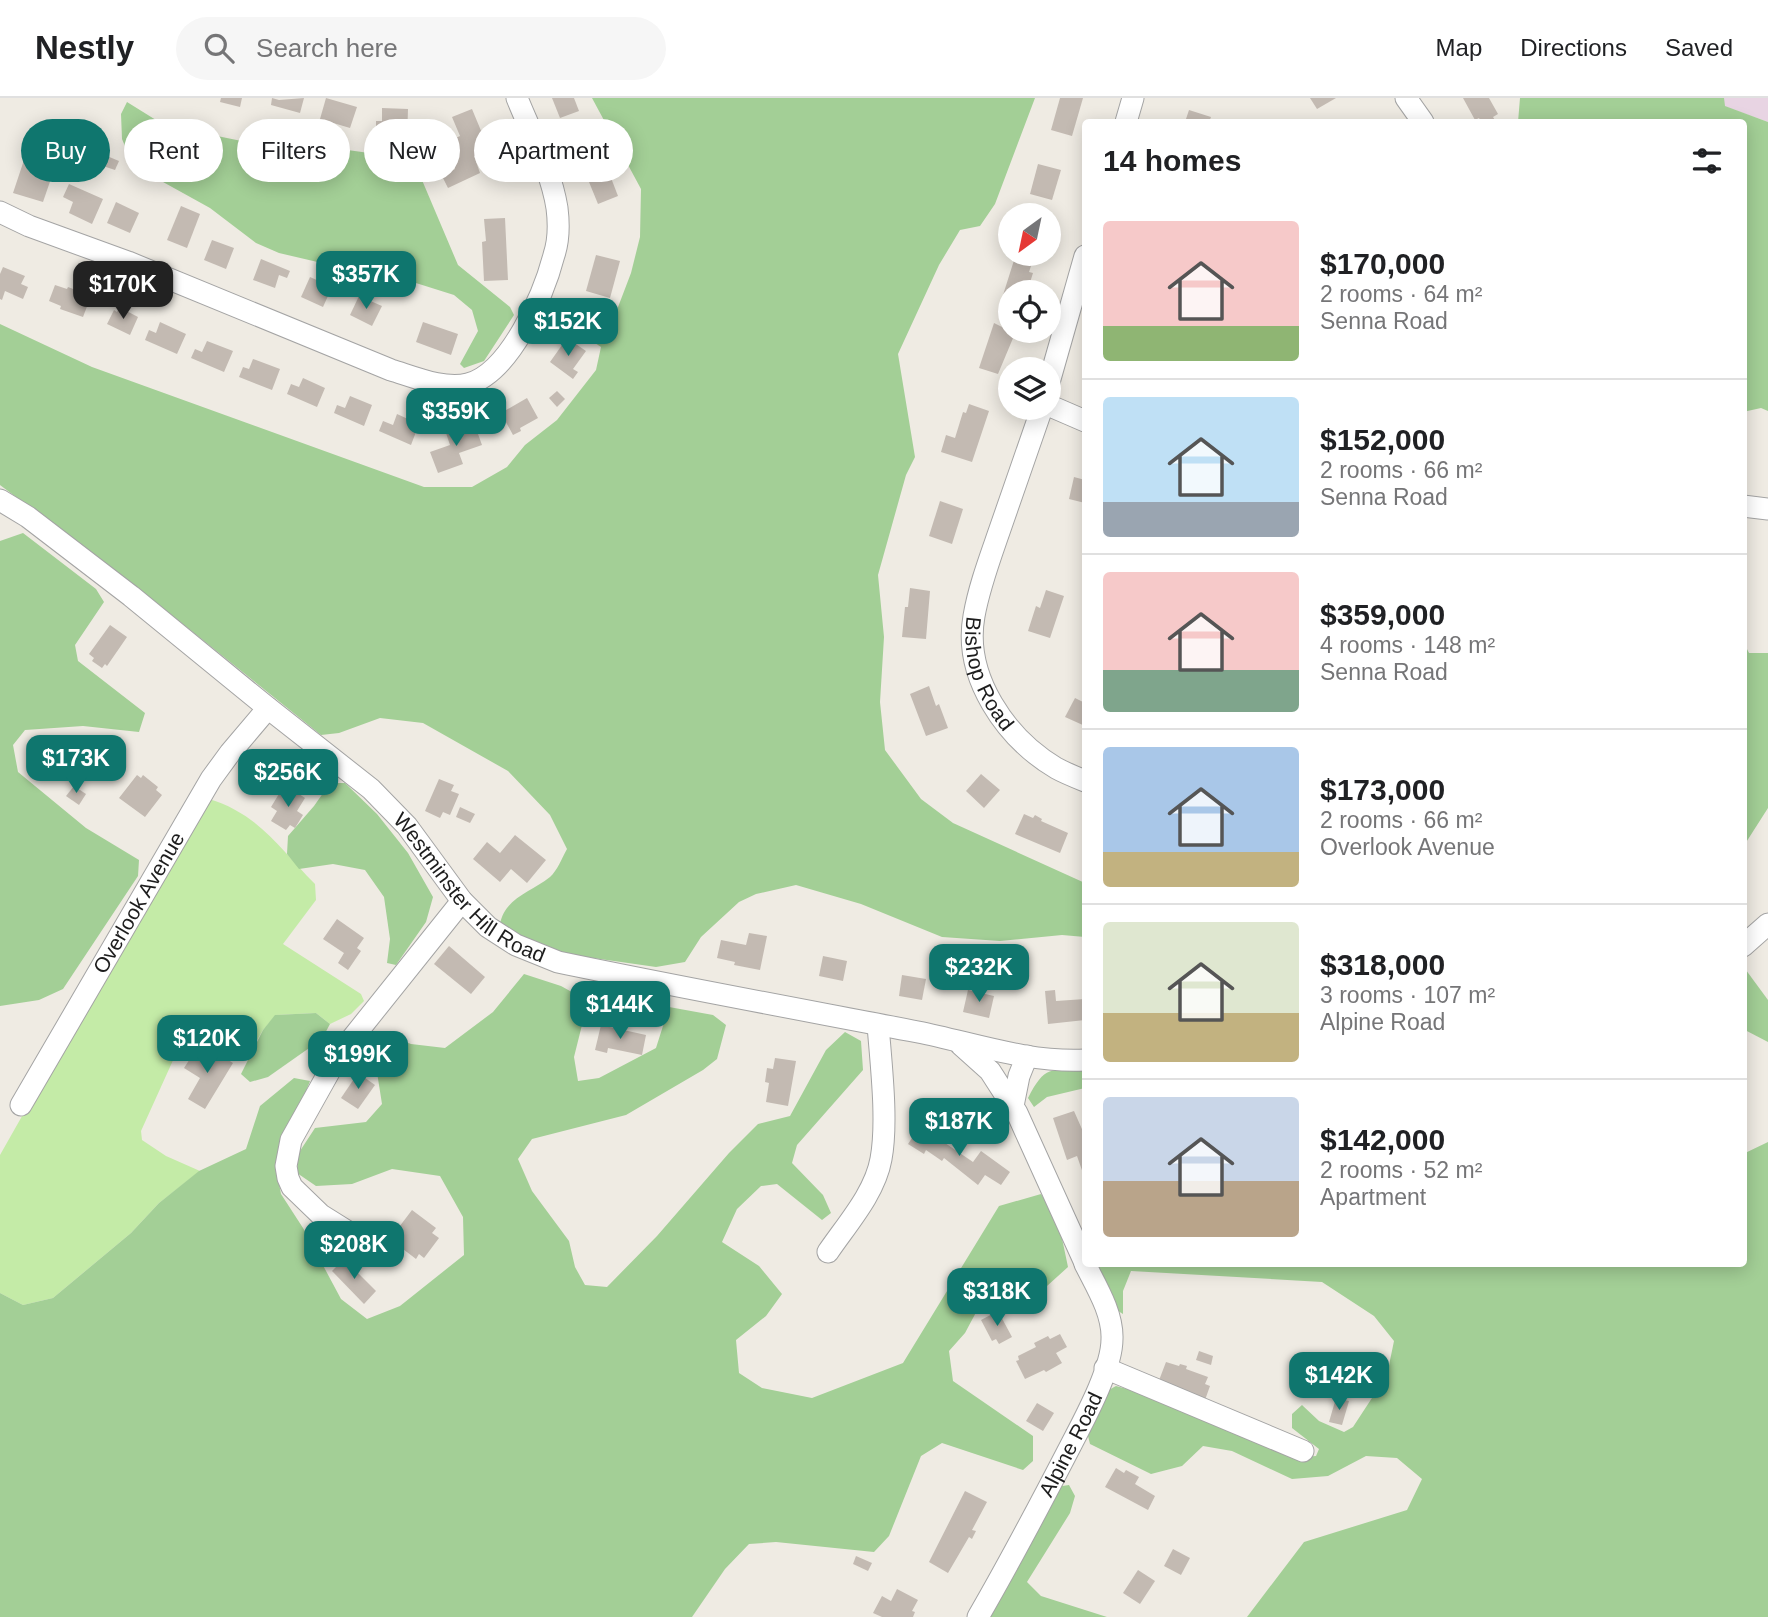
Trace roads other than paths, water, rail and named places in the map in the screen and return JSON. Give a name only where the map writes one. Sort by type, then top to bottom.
[{"type":"street","points":[[0,212],[29,226],[128,262],[391,370],[436,382],[467,384],[488,374],[506,357],[537,300],[557,241],[558,225],[553,191],[517,98]]},
{"type":"street","points":[[1127,119],[1133,98]]},
{"type":"street","points":[[1406,98],[1421,119]]},
{"type":"street","points":[[1056,357],[1082,267]]},
{"type":"street","points":[[1061,411],[1082,420]]},
{"type":"street","name":"Bishop Road","points":[[1038,420],[983,581],[973,619],[974,663],[984,689],[1003,720],[1031,749],[1056,768],[1082,780]]},
{"type":"street","name":"Westminster Hill Road","points":[[0,500],[28,517],[131,596],[268,708],[353,773],[392,809],[462,901],[499,935],[516,945],[558,962],[1027,1056],[1082,1060]]},
{"type":"street","points":[[1747,506],[1768,509]]},
{"type":"street","name":"Overlook Avenue","points":[[21,1105],[211,779],[268,708]]},
{"type":"street","points":[[353,1235],[321,1215],[292,1187],[286,1166],[291,1140],[338,1056],[462,901]]},
{"type":"street","points":[[1747,942],[1768,924]]},
{"type":"street","points":[[828,1252],[867,1195],[881,1160],[883,1112],[878,1024]]},
{"type":"street","name":"Alpine Road","points":[[955,1041],[983,1064],[1013,1106],[1082,1256]]},
{"type":"street","points":[[1013,1106],[1019,1076],[1027,1056]]},
{"type":"street","name":"Alpine Road","points":[[978,1617],[1090,1407],[1112,1350],[1112,1328],[1087,1267]]},
{"type":"street","points":[[1105,1368],[1303,1451]]}]
